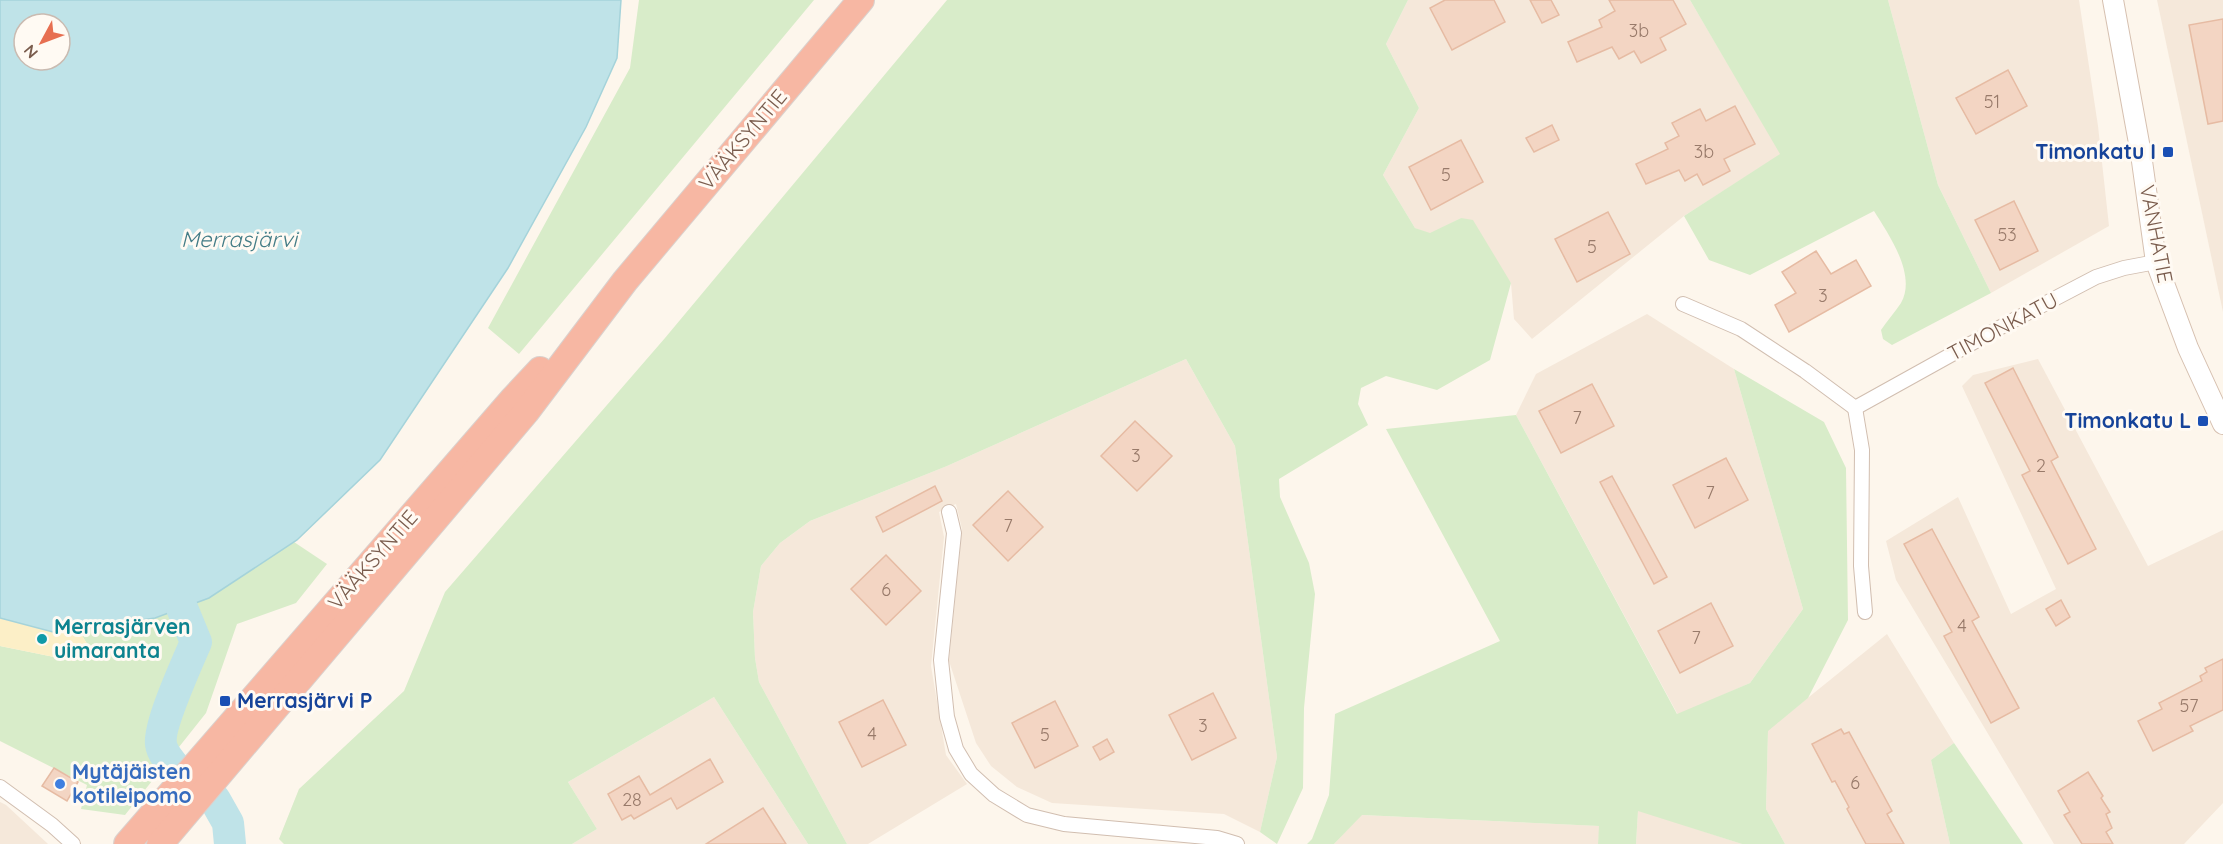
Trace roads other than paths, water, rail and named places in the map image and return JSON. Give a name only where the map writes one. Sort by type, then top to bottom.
[{"type":"highway","name":"VÄÄKSYNTIE","points":[[160,844],[526,412],[626,281],[861,0]]},
{"type":"highway","name":"VÄÄKSYNTIE","points":[[127,844],[513,399],[626,281]]},
{"type":"street","name":"VANHATIE","points":[[2113,0],[2141,154],[2156,262],[2188,348],[2223,424]]},
{"type":"street","name":"TIMONKATU","points":[[1856,408],[2096,277],[2124,268],[2156,262]]},
{"type":"street","points":[[1683,304],[1741,329],[1856,408],[1862,450],[1860,566],[1865,612]]},
{"type":"street","points":[[949,512],[954,533],[941,660],[947,717],[956,749],[970,774],[994,795],[1027,814],[1064,824],[1217,838],[1237,844]]},
{"type":"street","points":[[0,787],[74,844]]},
{"type":"water","name":"Merrasjärvi","points":[[0,0],[621,0],[617,58],[586,127],[508,268],[380,460],[297,540],[209,598],[155,618],[53,632],[0,618]]},
{"type":"waterway","points":[[175,768],[163,751],[161,735],[174,693],[196,642],[182,608]]},
{"type":"waterway","points":[[215,800],[228,823],[230,844]]},
{"type":"place","name":"Timonkatu I","points":[[2168,152]]},
{"type":"place","name":"Timonkatu L","points":[[2203,421]]},
{"type":"place","name":"Merrasjärven uimaranta","points":[[42,639]]},
{"type":"place","name":"Merrasjärvi P","points":[[225,701]]},
{"type":"place","name":"Mytäjäisten kotileipomo","points":[[60,784]]}]
